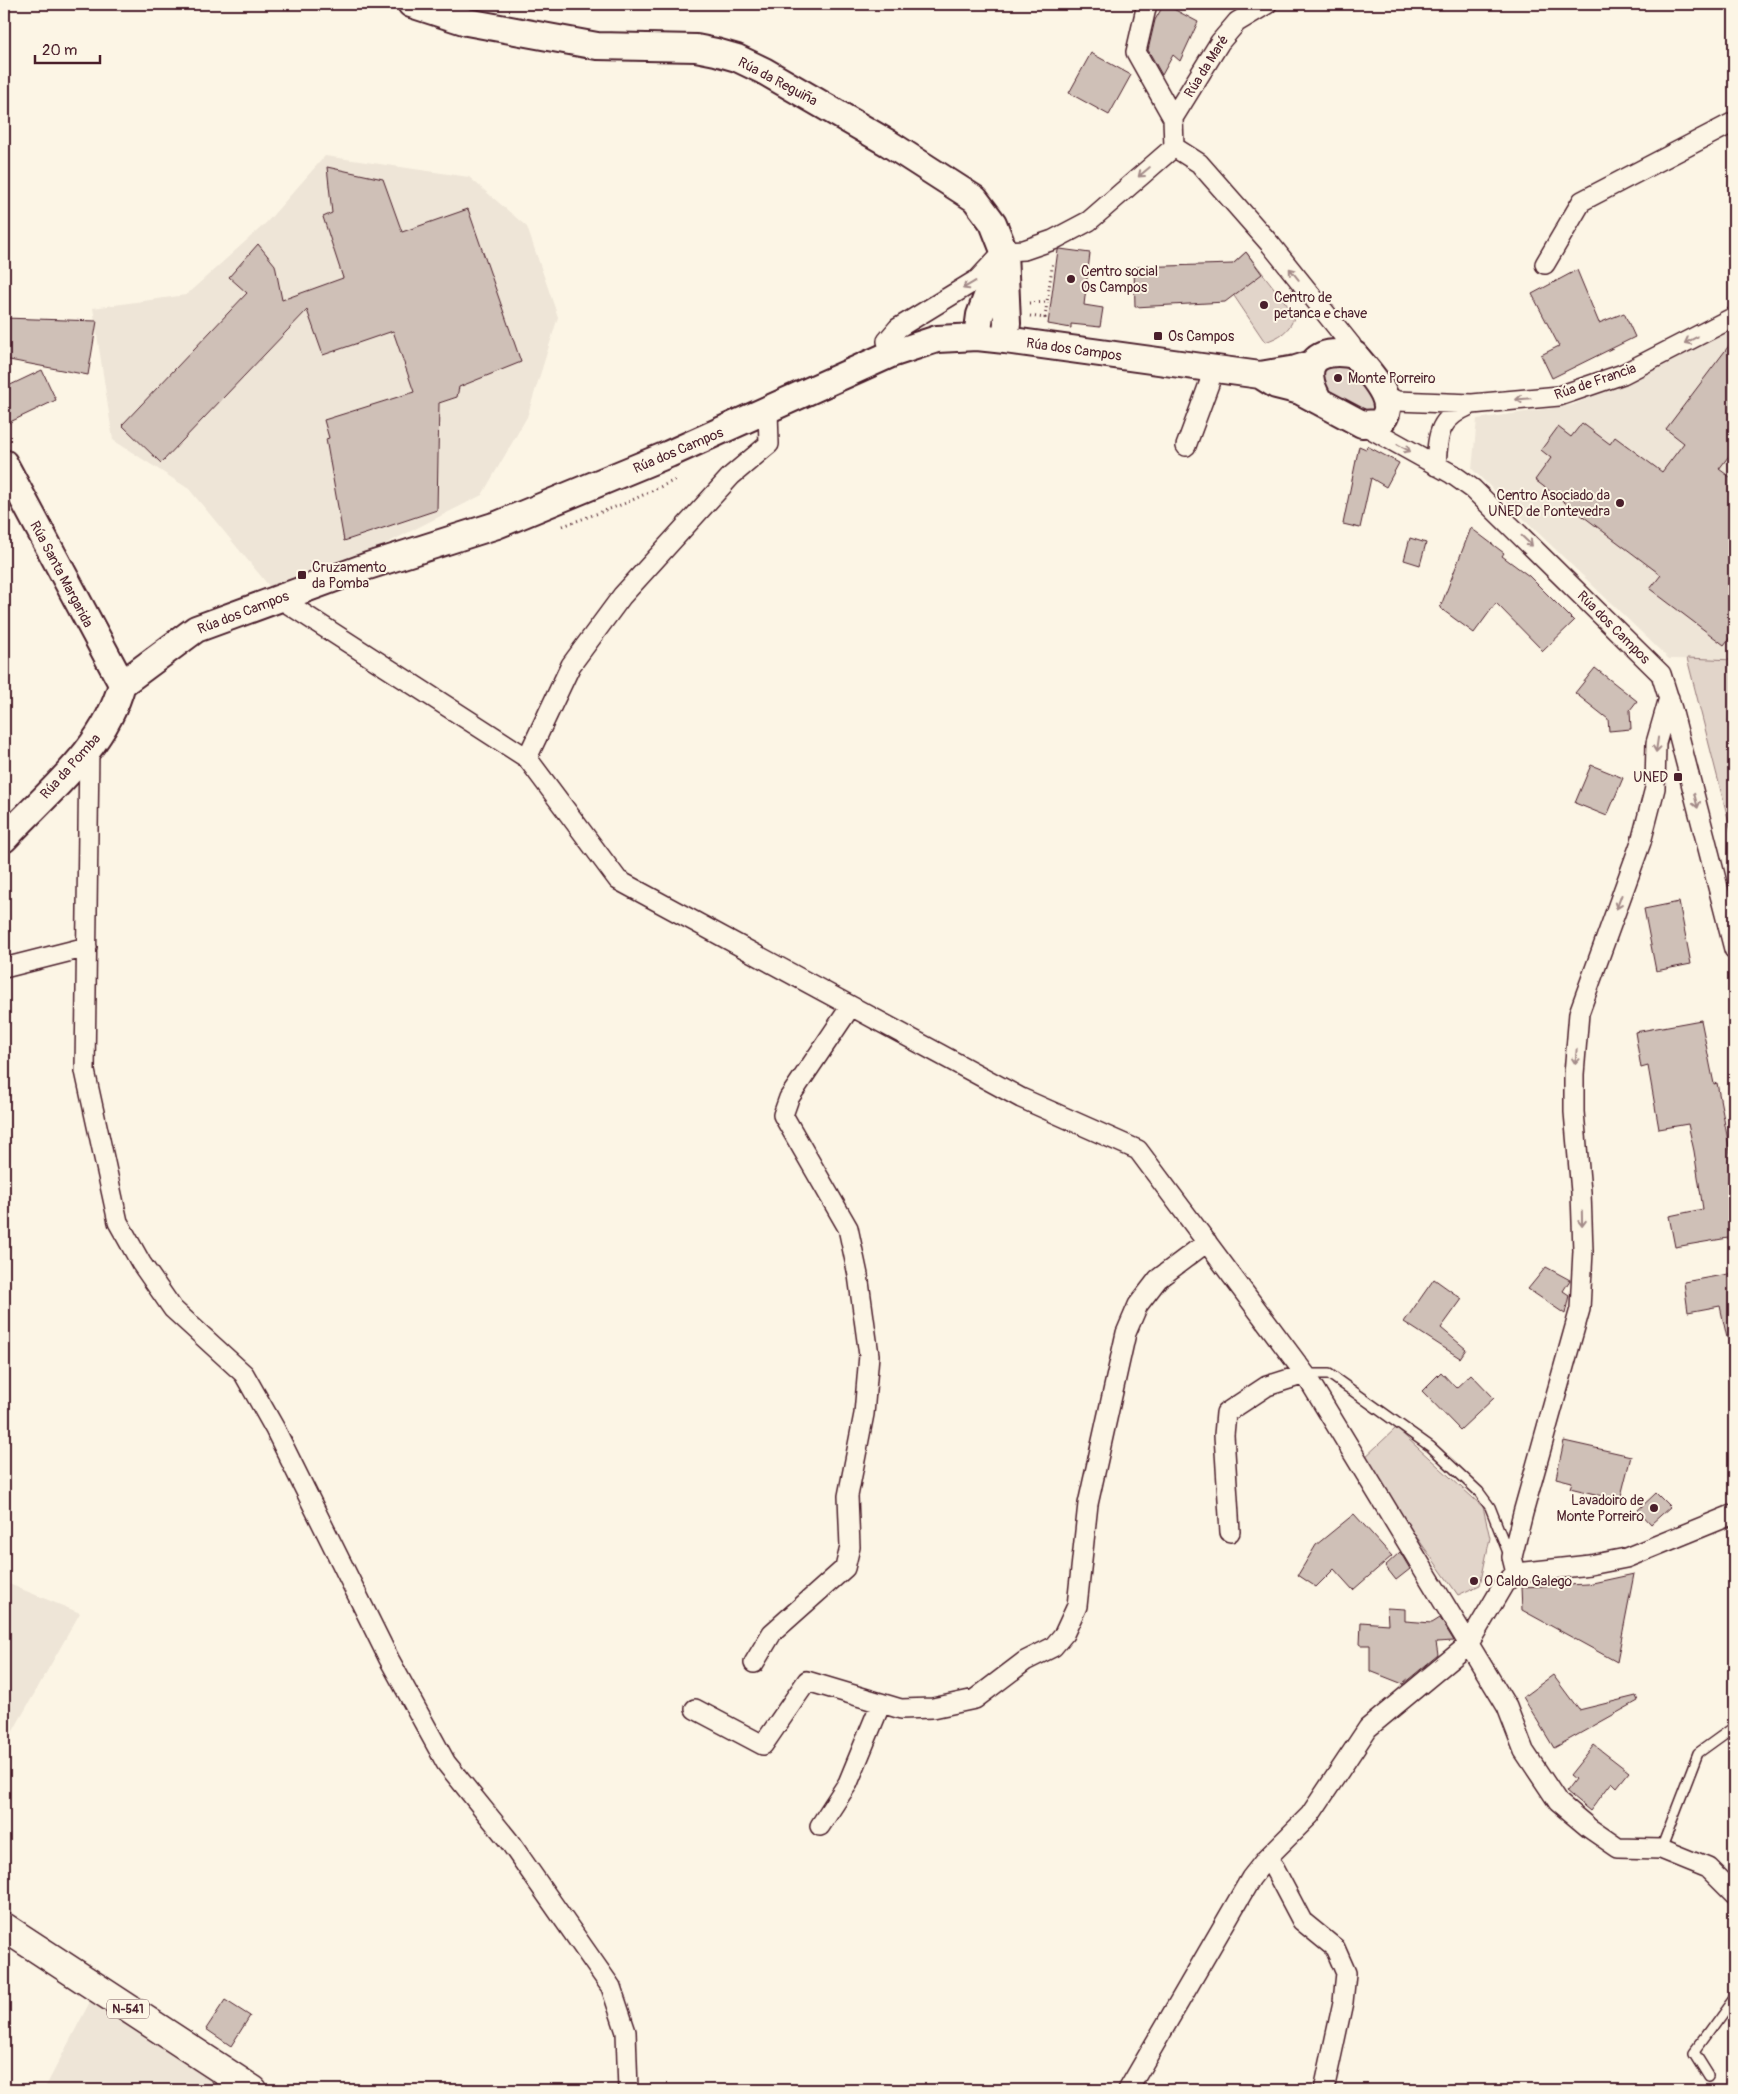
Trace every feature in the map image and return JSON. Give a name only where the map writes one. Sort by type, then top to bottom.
[{"type":"highway","name":"N-541","points":[[4,1927],[253,2090]]},
{"type":"street","name":"Rúa da Reguiña","points":[[411,4],[467,22],[597,46],[696,48],[737,58],[764,71],[888,143],[975,199],[992,223],[1004,251],[1007,323],[1005,340]]},
{"type":"street","points":[[1147,4],[1136,52],[1173,118],[1174,147]]},
{"type":"street","name":"Rúa da Maré","points":[[1173,118],[1229,31],[1247,14],[1267,4]]},
{"type":"street","points":[[1545,264],[1582,201],[1734,122]]},
{"type":"street","points":[[891,354],[887,341],[898,328],[978,279],[1004,251],[1024,250],[1043,244],[1089,221],[1174,147]]},
{"type":"street","points":[[1174,147],[1199,164],[1271,245],[1351,345],[1355,354],[1386,396],[1387,412],[1384,419],[1379,423],[1362,424],[1319,401],[1310,381],[1312,364],[1317,358],[1328,352],[1355,354]]},
{"type":"street","points":[[977,337],[980,315],[1004,251]]},
{"type":"street","name":"Rúa de Francia","points":[[1386,396],[1397,401],[1472,404],[1558,396],[1623,374],[1734,317]]},
{"type":"street","name":"Rúa dos Campos","points":[[122,684],[196,629],[368,566],[496,525],[669,454],[891,354],[937,339],[977,337],[1005,340],[1260,376],[1312,364]]},
{"type":"street","points":[[1186,446],[1209,384],[1212,369]]},
{"type":"street","name":"Rúa dos Campos","points":[[1260,376],[1276,385],[1300,391],[1319,401]]},
{"type":"street","points":[[1436,466],[1441,428],[1450,414],[1472,404]]},
{"type":"street","points":[[527,758],[571,664],[622,596],[731,476],[769,444],[768,410]]},
{"type":"street","name":"Rúa dos Campos","points":[[1362,424],[1473,489],[1661,674],[1731,925],[1734,949]]},
{"type":"street","name":"Rúa Santa Margarida","points":[[4,463],[122,684]]},
{"type":"street","points":[[279,598],[527,758],[618,880],[1021,1098],[1138,1150],[1305,1374],[1507,1707],[1524,1751],[1558,1802],[1589,1828],[1618,1848],[1660,1849],[1708,1868],[1734,1894]]},
{"type":"street","name":"Rúa da Pomba","points":[[4,839],[89,749],[116,707],[122,684]]},
{"type":"street","points":[[1516,1573],[1512,1557],[1580,1309],[1583,1251],[1581,1192],[1574,1112],[1574,1074],[1580,1013],[1641,842],[1655,788],[1656,743],[1669,698]]},
{"type":"street","points":[[89,749],[85,1071],[118,1222],[141,1264],[173,1309],[244,1374],[275,1429],[389,1659],[446,1763],[509,1841],[611,1987],[626,2032],[628,2090]]},
{"type":"street","points":[[4,968],[87,947]]},
{"type":"street","points":[[754,1664],[772,1633],[845,1568],[850,1547],[848,1496],[864,1414],[868,1355],[858,1275],[848,1228],[783,1115],[789,1098],[851,1006]]},
{"type":"street","points":[[695,1709],[763,1745],[807,1681],[901,1708],[934,1708],[975,1699],[1025,1660],[1053,1647],[1064,1634],[1077,1606],[1088,1504],[1126,1333],[1138,1305],[1158,1279],[1207,1242]]},
{"type":"street","points":[[1230,1532],[1224,1435],[1226,1413],[1267,1386],[1305,1374]]},
{"type":"street","points":[[1128,2090],[1251,1878],[1266,1859],[1310,1814],[1368,1728],[1468,1645],[1504,1584],[1516,1573],[1590,1565],[1626,1558],[1734,1514]]},
{"type":"street","points":[[1709,1523],[1721,1530],[1734,1529]]},
{"type":"street","points":[[820,1826],[848,1783],[881,1703]]},
{"type":"street","points":[[1266,1859],[1274,1868],[1302,1921],[1335,1948],[1346,1973],[1343,2002],[1324,2090]]},
{"type":"lane","points":[[1305,1374],[1329,1374],[1431,1447],[1479,1492],[1490,1507],[1516,1573]]},
{"type":"lane","points":[[1660,1849],[1698,1753],[1734,1727]]},
{"type":"lane","points":[[1709,2076],[1694,2052],[1734,1997]]},
{"type":"path","points":[[1044,328],[1053,259]]},
{"type":"path","points":[[1023,303],[1047,302]]},
{"type":"path","points":[[1022,315],[1045,318]]},
{"type":"shaded area","points":[[325,156],[469,177],[527,227],[558,317],[527,417],[482,495],[279,598],[189,489],[113,440],[93,308],[186,295],[266,223]]},
{"type":"shaded area","name":"Centro de petanca e chave","points":[[1246,252],[1295,315],[1284,333],[1265,342],[1220,275]]},
{"type":"shaded area","name":"Centro Asociado da UNED de Pontevedra","points":[[1734,330],[1734,660],[1669,659],[1472,469],[1477,419],[1573,405]]},
{"type":"shaded area","points":[[1331,362],[1347,364],[1375,396],[1373,410],[1365,413],[1333,397],[1322,384],[1325,369]]},
{"type":"shaded area","points":[[1687,658],[1734,660],[1734,842]]},
{"type":"shaded area","points":[[1396,1428],[1483,1507],[1490,1538],[1480,1585],[1458,1595],[1362,1460]]},
{"type":"shaded area","points":[[4,1582],[80,1613],[4,1747]]},
{"type":"shaded area","points":[[97,1988],[247,2090],[44,2090]]},
{"type":"building","points":[[1164,4],[1198,22],[1180,61],[1173,55],[1162,75],[1148,50],[1155,20]]},
{"type":"building","points":[[1091,53],[1131,75],[1109,115],[1069,93]]},
{"type":"building","points":[[327,167],[383,179],[402,232],[468,209],[521,362],[459,387],[457,397],[439,403],[437,510],[344,541],[326,439],[329,438],[324,420],[414,392],[393,331],[323,355],[307,310],[161,463],[122,425],[247,293],[229,277],[258,244],[275,265],[282,300],[343,278],[323,217],[332,213]]},
{"type":"building","name":"Centro social Os Campos","points":[[1058,250],[1090,253],[1084,305],[1103,308],[1100,327],[1071,324],[1071,328],[1048,324]]},
{"type":"building","points":[[1246,252],[1262,274],[1225,302],[1135,307],[1134,267],[1233,264]]},
{"type":"building","points":[[1577,270],[1599,323],[1624,313],[1635,337],[1552,378],[1541,355],[1559,346],[1532,294]]},
{"type":"building","points":[[4,318],[97,321],[88,375],[4,359]]},
{"type":"building","points":[[1734,339],[1734,449],[1719,469],[1734,480],[1734,632],[1724,645],[1650,589],[1661,575],[1535,480],[1551,458],[1541,450],[1558,427],[1571,437],[1582,423],[1610,444],[1615,437],[1662,472],[1684,443],[1666,429]]},
{"type":"building","points":[[42,370],[56,400],[8,423],[4,414],[4,388]]},
{"type":"building","points":[[1359,446],[1366,449],[1367,446],[1399,463],[1386,487],[1371,478],[1360,528],[1343,524]]},
{"type":"building","points":[[1471,528],[1504,553],[1502,556],[1529,576],[1574,621],[1543,651],[1496,603],[1474,633],[1440,608]]},
{"type":"building","points":[[1410,538],[1426,543],[1420,565],[1404,560]]},
{"type":"building","points":[[1595,668],[1637,701],[1630,710],[1631,729],[1609,731],[1608,719],[1575,693]]},
{"type":"building","points":[[1591,765],[1623,778],[1607,816],[1575,803]]},
{"type":"building","points":[[1679,902],[1691,964],[1656,971],[1644,909]]},
{"type":"building","points":[[1701,1020],[1714,1084],[1717,1083],[1734,1172],[1734,1237],[1675,1247],[1669,1216],[1703,1209],[1694,1151],[1688,1124],[1659,1129],[1648,1066],[1641,1068],[1635,1032]]},
{"type":"building","points":[[1546,1267],[1570,1280],[1563,1291],[1569,1295],[1565,1314],[1528,1289]]},
{"type":"building","points":[[1734,1273],[1734,1337],[1727,1338],[1720,1306],[1688,1312],[1684,1282]]},
{"type":"building","points":[[1434,1279],[1462,1299],[1441,1328],[1466,1349],[1460,1358],[1404,1322]]},
{"type":"building","points":[[1441,1372],[1456,1388],[1471,1374],[1494,1398],[1460,1430],[1422,1391]]},
{"type":"building","points":[[1564,1441],[1631,1456],[1620,1500],[1570,1488],[1572,1482],[1556,1478]]},
{"type":"building","name":"Lavadoiro de Monte Porreiro","points":[[1656,1493],[1670,1507],[1651,1524],[1638,1510]]},
{"type":"building","points":[[1354,1514],[1392,1556],[1353,1590],[1334,1569],[1316,1587],[1298,1575],[1316,1545]]},
{"type":"building","points":[[1400,1552],[1410,1569],[1396,1580],[1385,1566]]},
{"type":"building","points":[[1634,1574],[1617,1662],[1522,1610],[1521,1587],[1588,1584]]},
{"type":"building","points":[[1387,1608],[1405,1609],[1405,1621],[1432,1623],[1440,1618],[1454,1641],[1436,1642],[1438,1655],[1403,1684],[1370,1671],[1370,1645],[1360,1645],[1361,1622],[1388,1624]]},
{"type":"building","points":[[1553,1675],[1579,1710],[1636,1696],[1638,1701],[1554,1748],[1523,1697]]},
{"type":"building","points":[[1594,1745],[1629,1772],[1617,1787],[1612,1782],[1590,1811],[1566,1791],[1575,1779],[1570,1775]]},
{"type":"building","points":[[225,2000],[250,2016],[231,2046],[206,2029]]},
{"type":"place","name":"Centro social Os Campos","points":[[1071,279]]},
{"type":"place","name":"Centro de petanca e chave","points":[[1264,305]]},
{"type":"place","name":"Os Campos","points":[[1158,336]]},
{"type":"place","name":"Monte Porreiro","points":[[1338,378]]},
{"type":"place","name":"Centro Asociado da UNED de Pontevedra","points":[[1620,503]]},
{"type":"place","name":"Cruzamento da Pomba","points":[[302,575]]},
{"type":"place","name":"UNED","points":[[1678,777]]},
{"type":"place","name":"Lavadoiro de Monte Porreiro","points":[[1654,1508]]},
{"type":"place","name":"O Caldo Galego","points":[[1474,1581]]}]
